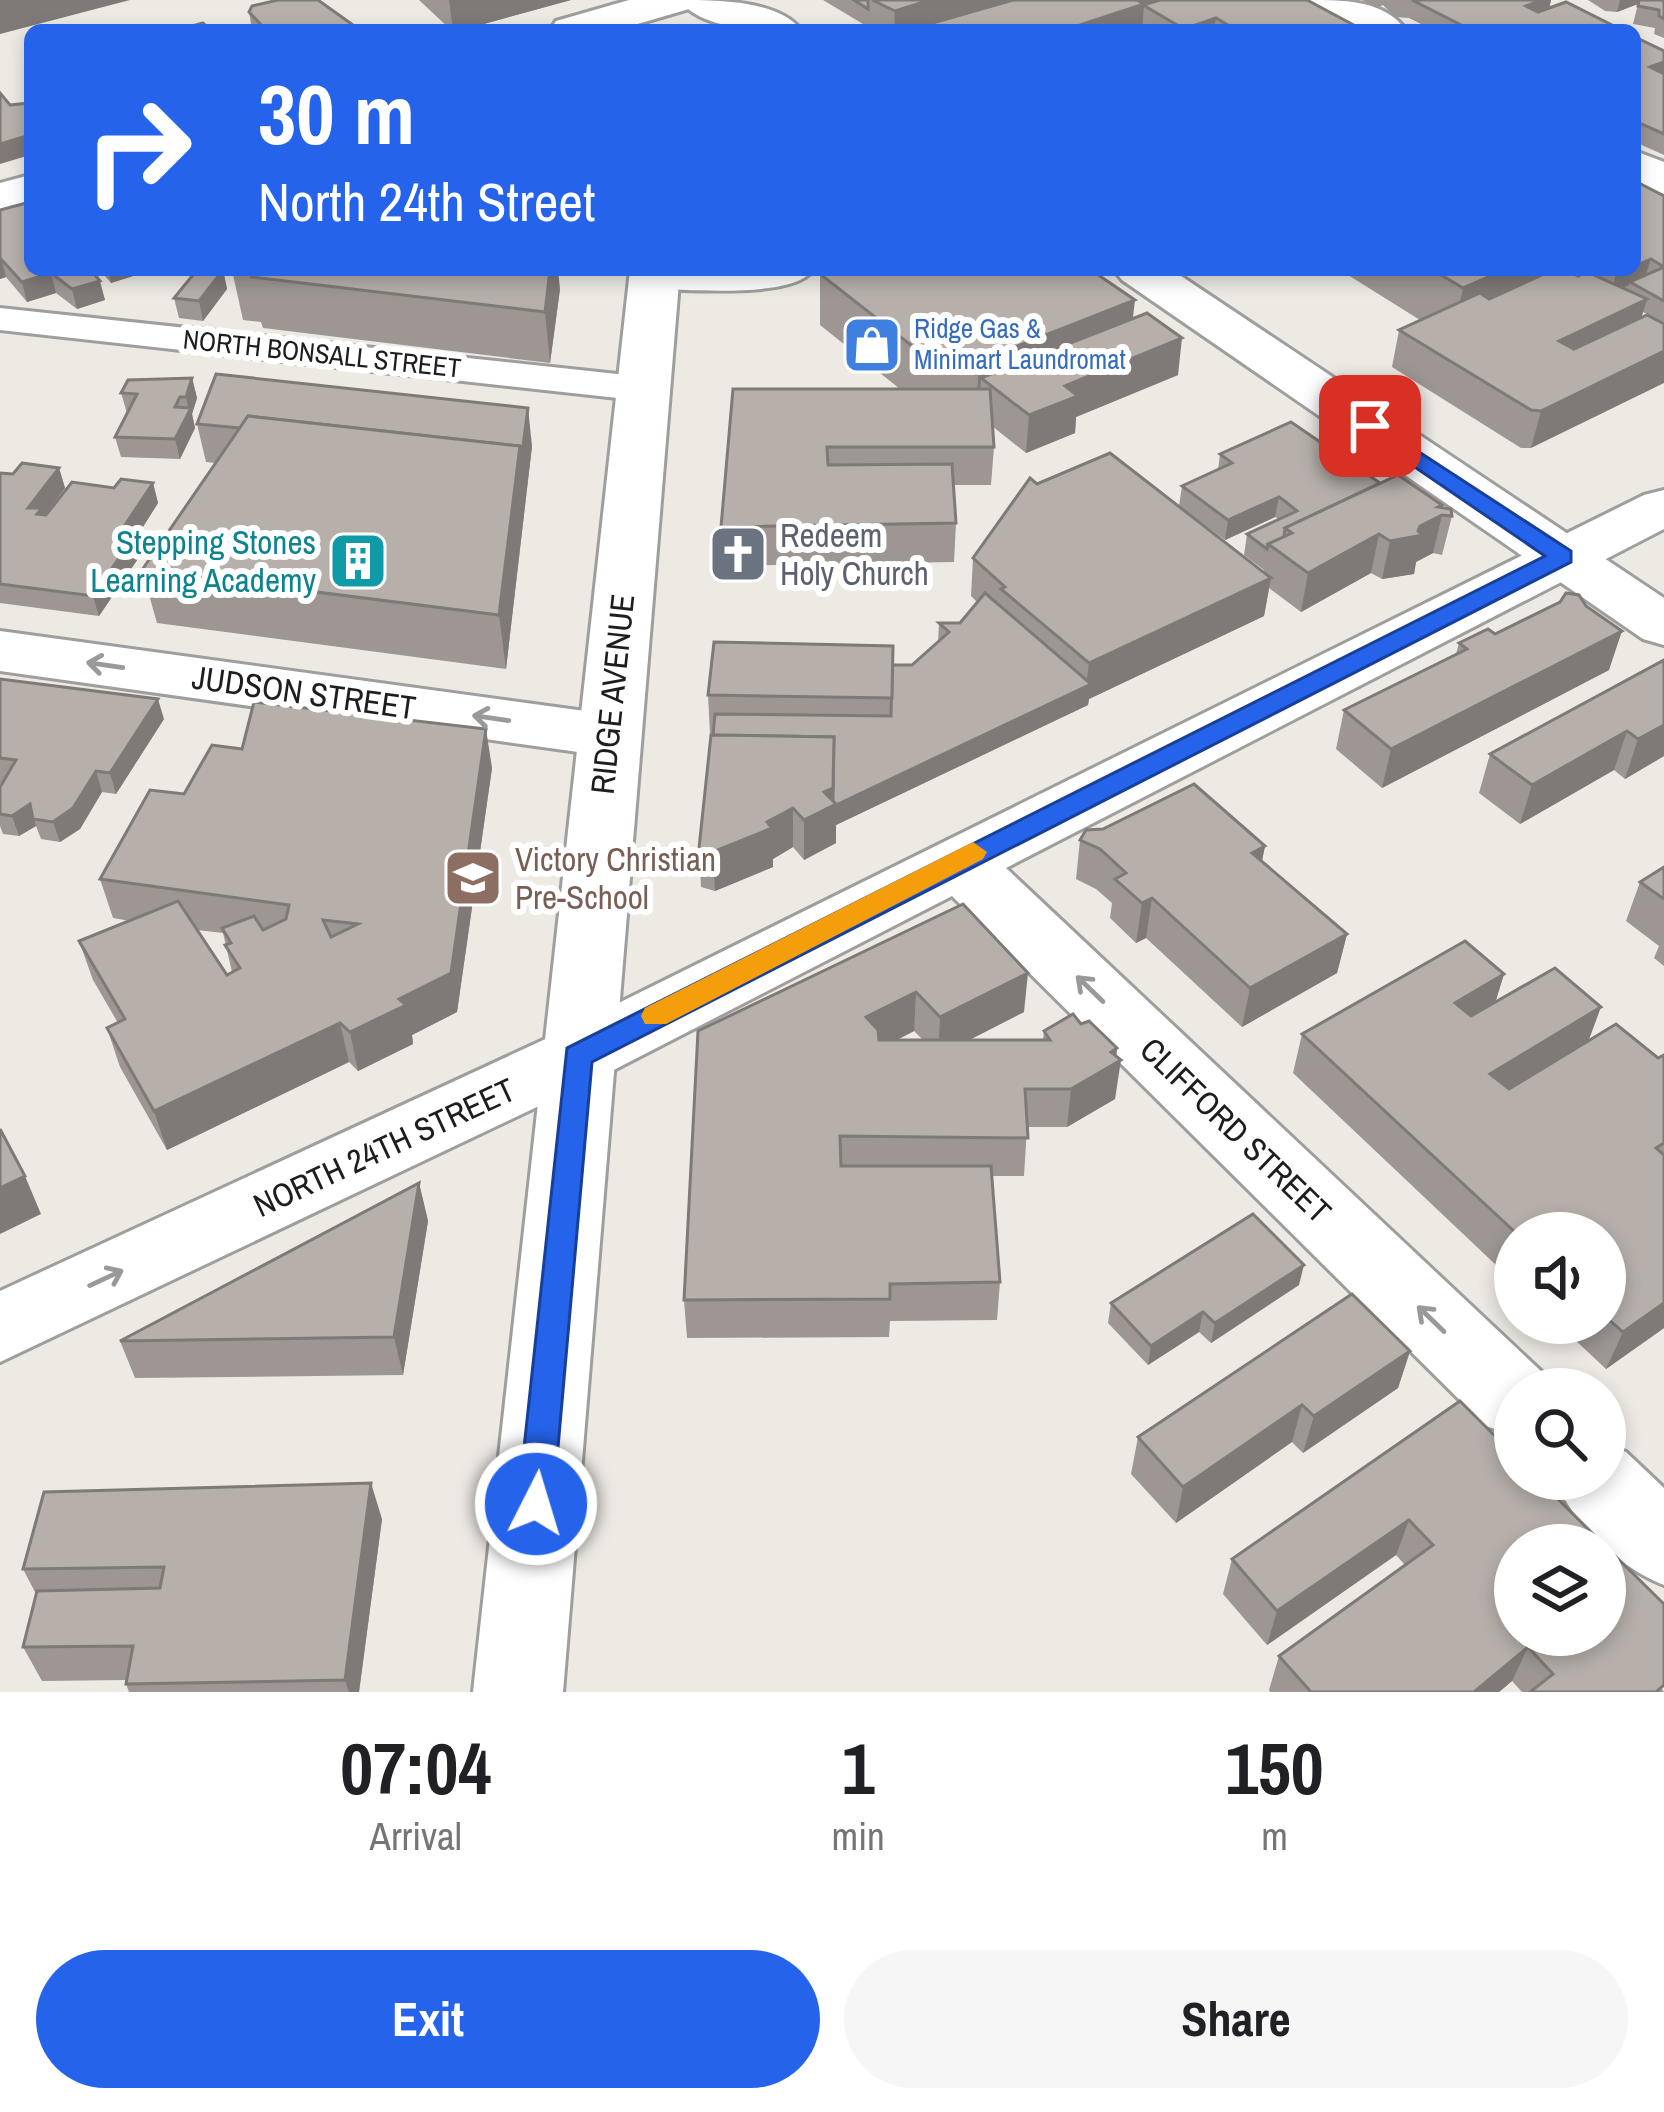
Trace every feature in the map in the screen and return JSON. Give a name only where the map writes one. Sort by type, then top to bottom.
[{"type":"street","points":[[592,24],[674,0]]},
{"type":"street","points":[[701,0],[764,24]]},
{"type":"street","points":[[1330,0],[1374,24]]},
{"type":"street","name":"RIDGE AVENUE","points":[[518,1692],[654,276]]},
{"type":"street","points":[[1148,276],[1664,626]]},
{"type":"street","name":"NORTH 24TH STREET","points":[[0,1328],[577,1056],[957,860],[1664,507]]},
{"type":"street","name":"JUDSON STREET","points":[[0,650],[607,735]]},
{"type":"street","name":"CLIFFORD STREET","points":[[957,860],[1494,1380]]},
{"type":"street","points":[[1618,1500],[1664,1545]]},
{"type":"lane","points":[[737,276],[780,276]]},
{"type":"lane","name":"NORTH BONSALL STREET","points":[[0,319],[645,389]]},
{"type":"building","points":[[278,0],[318,0],[352,24],[260,24],[249,12],[252,6]]},
{"type":"building","points":[[872,0],[930,0],[895,11]]},
{"type":"building","points":[[1013,0],[1137,0],[1144,4],[1083,24],[929,24]]},
{"type":"building","points":[[1160,0],[1307,0],[1352,24],[1226,24],[1216,18],[1175,24],[1143,5]]},
{"type":"building","points":[[1412,0],[1543,0],[1526,6],[1538,12],[1566,2],[1610,24],[1459,24]]},
{"type":"building","points":[[1639,0],[1664,0],[1664,19],[1659,10],[1638,6]]},
{"type":"building","points":[[1641,40],[1664,51],[1664,62],[1650,67],[1664,74],[1664,134],[1641,124]]},
{"type":"building","points":[[0,93],[10,105],[24,104],[24,137],[0,144]]},
{"type":"building","points":[[1641,184],[1664,196],[1664,267],[1651,259],[1641,263]]},
{"type":"building","points":[[24,204],[24,276],[41,276],[22,282],[0,258],[0,210]]},
{"type":"building","points":[[1664,267],[1664,301],[1630,282]]},
{"type":"building","points":[[55,276],[96,276],[100,281],[72,289]]},
{"type":"building","points":[[192,276],[218,276],[199,301],[174,298]]},
{"type":"building","points":[[253,276],[549,276],[545,312]]},
{"type":"building","points":[[823,276],[1100,276],[1135,300],[979,361],[930,360]]},
{"type":"building","points":[[1443,276],[1491,276],[1463,288]]},
{"type":"building","points":[[1540,276],[1596,276],[1647,299],[1559,341],[1574,349],[1647,315],[1664,324],[1664,351],[1541,411],[1531,410],[1399,330],[1480,293],[1489,299]]},
{"type":"building","points":[[1147,313],[1182,338],[1065,386],[1078,396],[1029,415],[981,378]]},
{"type":"building","points":[[216,374],[528,408],[521,461],[520,446],[248,416],[240,428],[197,424]]},
{"type":"building","points":[[192,378],[186,397],[180,397],[175,407],[191,408],[175,439],[115,437],[137,394],[121,393],[128,380]]},
{"type":"building","points":[[733,389],[990,389],[994,447],[827,447],[828,465],[952,464],[956,523],[721,527]]},
{"type":"building","name":"Stepping Stones Learning Academy","points":[[248,416],[520,446],[499,615],[142,570]]},
{"type":"building","points":[[1291,422],[1380,483],[1285,528],[1284,537],[1267,549],[1247,534],[1297,511],[1286,502],[1279,497],[1228,520],[1182,486],[1232,463],[1220,454]]},
{"type":"building","points":[[1110,453],[1271,578],[1089,663],[1001,589],[1005,587],[973,558],[1030,478],[1037,484]]},
{"type":"building","points":[[22,463],[59,468],[28,508],[42,508],[37,514],[46,515],[72,482],[114,488],[121,479],[153,483],[125,525],[140,527],[93,596],[0,584],[0,473],[13,474]]},
{"type":"building","points":[[1398,475],[1442,505],[1438,507],[1451,509],[1452,516],[1442,515],[1420,526],[1423,535],[1390,541],[1379,534],[1308,573],[1268,544],[1292,533],[1285,528]]},
{"type":"building","points":[[985,593],[1091,684],[836,805],[834,737],[713,735],[715,714],[891,716],[892,665],[912,665],[949,632],[939,623],[960,623]]},
{"type":"building","points":[[1566,593],[1579,595],[1586,606],[1622,631],[1391,749],[1344,710],[1467,649],[1459,643],[1488,629],[1495,634],[1560,602]]},
{"type":"building","points":[[714,642],[893,646],[892,698],[708,695]]},
{"type":"building","points":[[1664,660],[1664,725],[1638,739],[1627,731],[1532,785],[1490,754]]},
{"type":"building","points":[[0,679],[158,699],[110,773],[96,771],[73,808],[53,822],[33,819],[30,804],[12,816],[0,814],[0,787],[16,760],[0,758]]},
{"type":"building","points":[[254,702],[486,729],[451,973],[399,999],[406,1005],[350,1032],[340,1023],[154,1111],[107,1028],[125,1019],[79,941],[178,901],[227,975],[240,968],[225,945],[231,943],[222,928],[254,916],[263,930],[286,919],[289,905],[100,879],[150,790],[184,794],[212,745],[242,749]],"holes":[[[323,920],[358,924],[331,937]]]},
{"type":"building","points":[[711,735],[834,737],[833,788],[824,792],[836,804],[804,820],[793,808],[767,822],[772,828],[713,852],[699,848]]},
{"type":"building","points":[[1194,784],[1265,846],[1252,853],[1347,934],[1250,988],[1152,898],[1142,903],[1115,879],[1126,873],[1100,849],[1080,840],[1086,830],[1103,829]]},
{"type":"building","points":[[1664,867],[1664,899],[1640,882]]},
{"type":"building","points":[[963,904],[1028,973],[940,1017],[916,992],[866,1017],[878,1030],[879,1040],[1050,1040],[1044,1031],[1073,1014],[1081,1024],[1089,1021],[1117,1048],[1111,1052],[1121,1060],[1071,1089],[1025,1089],[1028,1138],[840,1136],[841,1166],[991,1166],[1000,1282],[890,1284],[890,1299],[684,1300],[698,1031]]},
{"type":"building","points":[[1465,941],[1504,974],[1455,1003],[1471,1016],[1555,968],[1601,1007],[1490,1074],[1509,1089],[1616,1024],[1658,1058],[1664,1055],[1664,1143],[1656,1148],[1664,1155],[1664,1303],[1626,1330],[1626,1212],[1494,1213],[1302,1034]]},
{"type":"building","points":[[0,1129],[25,1176],[0,1188]]},
{"type":"building","points":[[419,1183],[394,1337],[120,1341]]},
{"type":"building","points":[[1253,1214],[1304,1265],[1215,1323],[1203,1312],[1151,1346],[1111,1303]]},
{"type":"building","points":[[1352,1294],[1410,1351],[1314,1416],[1302,1405],[1183,1487],[1138,1437]]},
{"type":"building","points":[[1460,1401],[1494,1435],[1494,1500],[1559,1500],[1583,1524],[1494,1524],[1494,1656],[1517,1656],[1474,1692],[1311,1692],[1279,1656],[1433,1545],[1409,1520],[1277,1611],[1232,1559]]},
{"type":"building","points":[[371,1483],[345,1680],[126,1684],[133,1646],[23,1647],[37,1591],[160,1588],[164,1567],[23,1569],[44,1492]]},
{"type":"building","points":[[1626,1567],[1664,1604],[1664,1685],[1656,1692],[1530,1692],[1553,1674],[1536,1656],[1626,1656]]},
{"type":"slow traffic","points":[[656,1016],[973,852]]},
{"type":"place","name":"Ridge Gas & Minimart Laundromat","points":[[872,345]]},
{"type":"place","name":"Redeem Holy Church","points":[[738,554]]},
{"type":"place","name":"Stepping Stones Learning Academy","points":[[358,561]]},
{"type":"place","name":"Victory Christian Pre-School","points":[[473,878]]},
{"type":"route","points":[[536,1504],[577,1056],[1562,556],[1370,426]]}]
